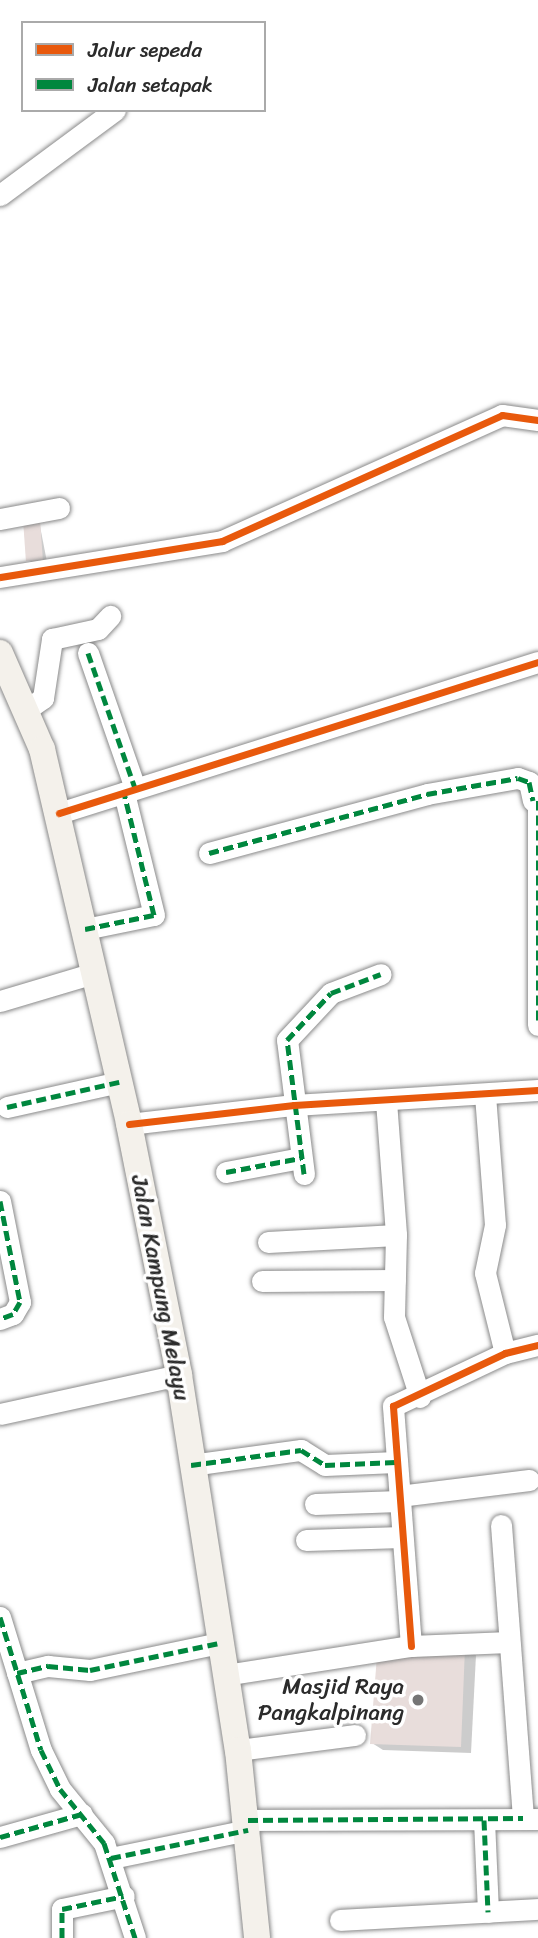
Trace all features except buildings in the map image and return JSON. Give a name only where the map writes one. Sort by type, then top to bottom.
[{"type":"main road","name":"Jalan Kampung Melayu","points":[[0,653],[26,710],[59,813],[129,1124],[179,1375],[219,1643],[238,1750],[248,1825],[257,1938]]},
{"type":"street","points":[[0,195],[112,112]]},
{"type":"street","points":[[0,577],[222,541],[502,415],[538,420]]},
{"type":"street","points":[[0,519],[60,508]]},
{"type":"street","points":[[26,710],[43,698],[52,639],[98,629],[110,616]]},
{"type":"street","points":[[85,929],[154,915],[130,790],[88,653]]},
{"type":"street","points":[[59,813],[538,662]]},
{"type":"street","points":[[209,853],[427,794],[518,778],[529,782],[536,801],[538,1025]]},
{"type":"street","points":[[0,1001],[94,973]]},
{"type":"street","points":[[226,1172],[303,1166],[285,1059],[294,1028],[331,993],[381,974]]},
{"type":"street","points":[[7,1107],[119,1082]]},
{"type":"street","points":[[129,1124],[294,1105],[538,1090]]},
{"type":"street","points":[[485,1095],[495,1225],[485,1273],[505,1353]]},
{"type":"street","points":[[386,1101],[397,1235],[395,1280],[400,1350],[420,1397]]},
{"type":"street","points":[[0,1319],[20,1302],[1,1211]]},
{"type":"street","points":[[268,1242],[397,1235]]},
{"type":"street","points":[[262,1281],[395,1280]]},
{"type":"street","points":[[411,1646],[393,1406],[420,1397],[505,1353],[538,1345]]},
{"type":"street","points":[[0,1414],[179,1375]]},
{"type":"street","points":[[191,1465],[301,1450],[325,1465],[396,1462]]},
{"type":"street","points":[[315,1504],[399,1498],[529,1480]]},
{"type":"street","points":[[111,1858],[248,1825],[530,1819],[528,1705],[509,1642],[502,1525]]},
{"type":"street","points":[[306,1540],[402,1537]]},
{"type":"street","points":[[0,1617],[53,1777],[111,1858],[135,1938]]},
{"type":"street","points":[[225,1675],[411,1646],[509,1642]]},
{"type":"street","points":[[17,1673],[48,1665],[90,1670],[219,1643]]},
{"type":"street","points":[[238,1750],[355,1735]]},
{"type":"street","points":[[0,1837],[82,1814]]},
{"type":"street","points":[[484,1820],[488,1912]]},
{"type":"street","points":[[62,1938],[62,1909],[124,1896]]},
{"type":"street","points":[[340,1920],[538,1909]]},
{"type":"marked path","points":[[88,653],[135,788]]},
{"type":"marked path","points":[[209,853],[427,794],[518,778],[529,782],[533,801]]},
{"type":"marked path","points":[[85,929],[154,915],[124,793]]},
{"type":"marked path","points":[[538,800],[538,1025]]},
{"type":"marked path","points":[[304,1174],[287,1040],[331,993],[381,974]]},
{"type":"marked path","points":[[7,1107],[119,1082]]},
{"type":"marked path","points":[[226,1172],[301,1158]]},
{"type":"marked path","points":[[0,1201],[20,1302],[13,1314],[0,1319]]},
{"type":"marked path","points":[[191,1465],[301,1450],[325,1465],[396,1462]]},
{"type":"marked path","points":[[0,1617],[41,1750],[60,1789],[104,1843],[135,1938]]},
{"type":"marked path","points":[[17,1673],[48,1666],[90,1670],[219,1643]]},
{"type":"marked path","points":[[0,1837],[82,1814]]},
{"type":"marked path","points":[[248,1820],[523,1818]]},
{"type":"marked path","points":[[484,1820],[488,1912]]},
{"type":"marked path","points":[[111,1858],[248,1830]]},
{"type":"marked path","points":[[62,1938],[62,1909],[124,1896]]},
{"type":"cycle path","points":[[0,577],[222,541],[502,415],[538,420]]},
{"type":"cycle path","points":[[59,813],[538,662]]},
{"type":"cycle path","points":[[129,1124],[294,1105],[538,1090]]},
{"type":"cycle path","points":[[411,1646],[393,1406],[505,1353],[538,1345]]},
{"type":"place","name":"Masjid Raya Pangkalpinang","points":[[418,1700]]}]
